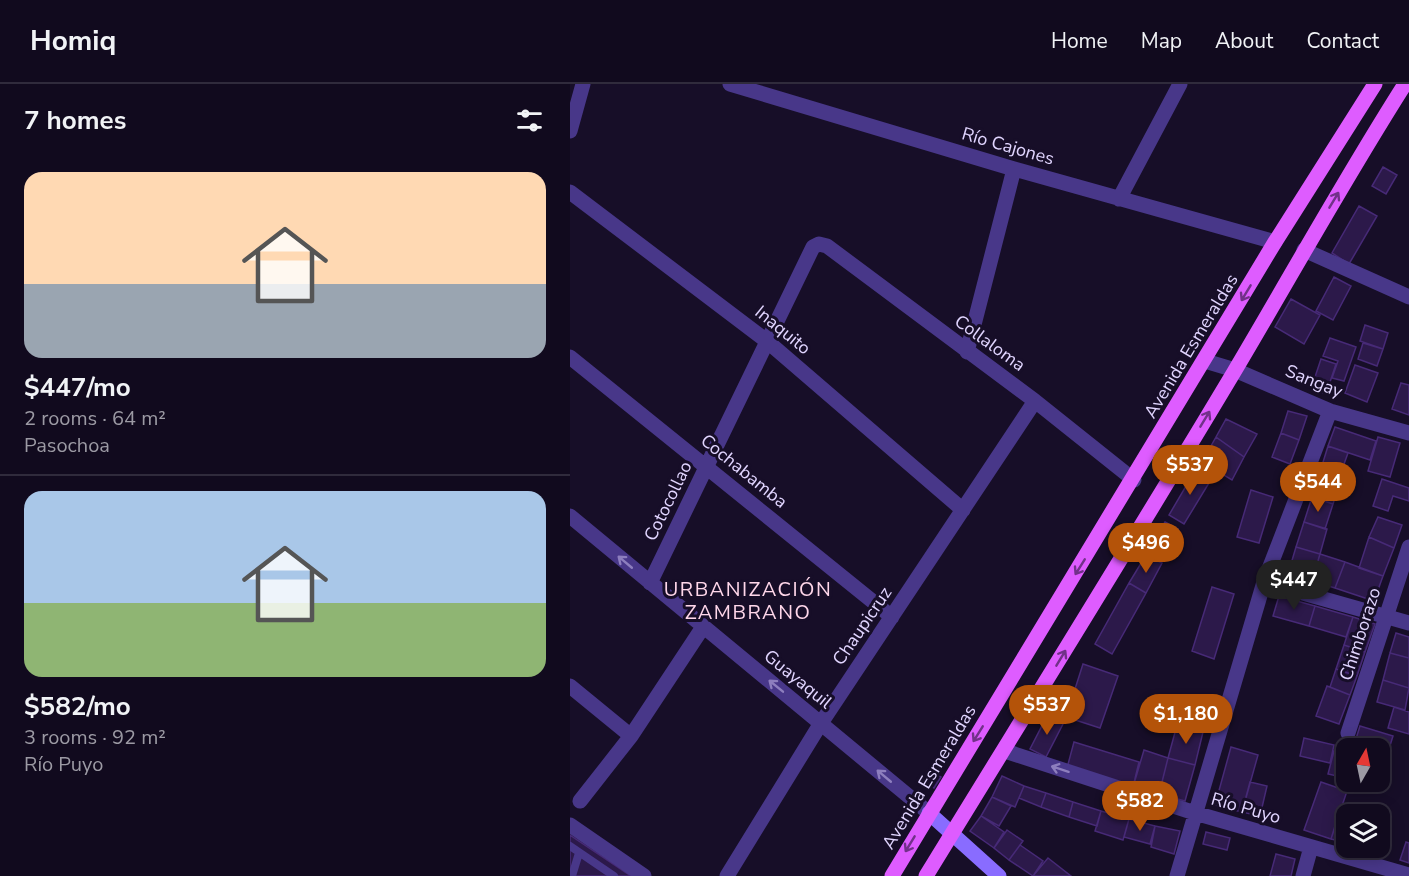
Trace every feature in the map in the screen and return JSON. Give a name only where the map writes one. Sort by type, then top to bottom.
[{"type":"main road","name":"Avenida Esmeraldas","points":[[892,876],[1134,480],[1275,242],[1375,84]]},
{"type":"main road","points":[[926,876],[1005,751],[1405,84]]},
{"type":"street","points":[[570,131],[583,84]]},
{"type":"street","name":"Río Cajones","points":[[730,84],[1014,169],[1275,242]]},
{"type":"street","points":[[1119,199],[1180,84]]},
{"type":"street","points":[[968,352],[1014,169]]},
{"type":"street","name":"Inaquito","points":[[570,192],[768,342],[963,510]]},
{"type":"street","name":"Collaloma","points":[[819,244],[827,246],[1035,401],[1134,480]]},
{"type":"street","name":"Cotocollao","points":[[650,583],[813,247],[819,244]]},
{"type":"street","points":[[1304,250],[1409,297]]},
{"type":"street","name":"Cochabamba","points":[[570,357],[892,617]]},
{"type":"street","name":"Sangay","points":[[1205,361],[1235,370],[1330,411],[1409,433]]},
{"type":"street","name":"Chaupicruz","points":[[727,876],[821,723],[1035,401]]},
{"type":"street","points":[[1177,876],[1264,582],[1330,411]]},
{"type":"street","name":"Guayaquil","points":[[570,516],[953,833],[999,876]]},
{"type":"street","name":"Chimborazo","points":[[1348,733],[1409,547]]},
{"type":"street","points":[[1264,582],[1409,623]]},
{"type":"street","points":[[580,801],[631,736],[703,627]]},
{"type":"street","points":[[570,686],[631,736]]},
{"type":"street","name":"Río Puyo","points":[[1005,751],[1195,813],[1409,875]]},
{"type":"street","points":[[570,825],[644,876]]},
{"type":"street","points":[[1302,876],[1311,847]]},
{"type":"lane","points":[[570,846],[614,876]]},
{"type":"lane","points":[[572,876],[579,853]]},
{"type":"building","points":[[1383,167],[1397,175],[1386,194],[1372,186]]},
{"type":"building","points":[[1359,206],[1377,216],[1349,264],[1332,253]]},
{"type":"building","points":[[1334,277],[1351,286],[1333,320],[1316,311]]},
{"type":"building","points":[[1291,299],[1320,315],[1304,344],[1275,327]]},
{"type":"building","points":[[1365,325],[1388,333],[1383,349],[1360,341]]},
{"type":"building","points":[[1330,338],[1356,347],[1344,381],[1332,378],[1338,361],[1323,356]]},
{"type":"building","points":[[1363,343],[1383,349],[1377,366],[1358,359]]},
{"type":"building","points":[[1321,359],[1336,364],[1326,394],[1311,389]]},
{"type":"building","points":[[1355,365],[1378,373],[1367,402],[1345,393]]},
{"type":"building","points":[[1401,383],[1409,385],[1409,415],[1392,409]]},
{"type":"building","points":[[1288,411],[1307,416],[1299,440],[1281,433]]},
{"type":"building","points":[[1226,419],[1257,434],[1244,457],[1216,437]]},
{"type":"building","points":[[1335,427],[1376,441],[1370,460],[1328,446]]},
{"type":"building","points":[[1281,433],[1299,440],[1290,464],[1272,457]]},
{"type":"building","points":[[1216,437],[1244,457],[1232,480],[1202,462]]},
{"type":"building","points":[[1378,437],[1400,443],[1390,477],[1368,471]]},
{"type":"building","points":[[1328,446],[1348,453],[1339,478],[1320,472]]},
{"type":"building","points":[[1196,469],[1212,478],[1184,524],[1169,515]]},
{"type":"building","points":[[1320,472],[1341,479],[1333,504],[1312,497]]},
{"type":"building","points":[[1382,479],[1409,488],[1409,501],[1393,496],[1388,511],[1373,506]]},
{"type":"building","points":[[1251,490],[1273,497],[1259,543],[1237,537]]},
{"type":"building","points":[[1312,497],[1333,504],[1325,529],[1304,522]]},
{"type":"building","points":[[1378,517],[1402,525],[1394,548],[1369,537]]},
{"type":"building","points":[[1165,522],[1178,529],[1166,549],[1153,541]]},
{"type":"building","points":[[1304,522],[1327,529],[1320,554],[1296,547]]},
{"type":"building","points":[[1369,537],[1394,548],[1383,576],[1359,568]]},
{"type":"building","points":[[1296,547],[1320,554],[1312,581],[1288,574]]},
{"type":"building","points":[[1320,554],[1345,562],[1335,588],[1312,581]]},
{"type":"building","points":[[1146,555],[1162,563],[1146,593],[1129,583]]},
{"type":"building","points":[[1345,562],[1383,576],[1374,601],[1335,588]]},
{"type":"building","points":[[1129,583],[1146,593],[1112,654],[1095,644]]},
{"type":"building","points":[[1212,587],[1234,594],[1214,659],[1192,651]]},
{"type":"building","points":[[1279,596],[1315,606],[1309,626],[1273,616]]},
{"type":"building","points":[[1315,606],[1353,617],[1346,637],[1309,626]]},
{"type":"building","points":[[1353,617],[1375,624],[1365,652],[1344,645]]},
{"type":"building","points":[[1396,633],[1409,637],[1409,658],[1390,653]]},
{"type":"building","points":[[1344,645],[1365,652],[1357,676],[1336,669]]},
{"type":"building","points":[[1390,653],[1409,658],[1409,688],[1383,680]]},
{"type":"building","points":[[1083,664],[1118,676],[1100,728],[1066,717]]},
{"type":"building","points":[[1336,669],[1357,676],[1350,695],[1330,687]]},
{"type":"building","points":[[1383,680],[1409,688],[1405,710],[1377,702]]},
{"type":"building","points":[[1327,686],[1350,695],[1339,724],[1316,716]]},
{"type":"building","points":[[1394,707],[1409,712],[1409,734],[1388,728]]},
{"type":"building","points":[[1048,714],[1064,722],[1046,757],[1030,749]]},
{"type":"building","points":[[1177,725],[1203,732],[1195,765],[1168,758]]},
{"type":"building","points":[[1360,726],[1393,736],[1390,746],[1390,738],[1356,738]]},
{"type":"building","points":[[1304,738],[1334,745],[1330,763],[1300,756]]},
{"type":"building","points":[[1074,742],[1139,762],[1133,787],[1067,768]]},
{"type":"building","points":[[1231,747],[1258,755],[1242,812],[1215,805]]},
{"type":"building","points":[[1144,750],[1168,758],[1159,794],[1133,787]]},
{"type":"building","points":[[1334,751],[1336,751],[1336,776],[1328,774]]},
{"type":"building","points":[[1168,758],[1195,765],[1185,801],[1159,794]]},
{"type":"building","points":[[928,770],[941,777],[934,788],[921,781]]},
{"type":"building","points":[[1002,776],[1024,786],[1015,807],[992,797]]},
{"type":"building","points":[[1250,782],[1267,786],[1260,816],[1242,812]]},
{"type":"building","points":[[1321,782],[1336,787],[1336,792],[1347,792],[1343,804],[1336,804],[1336,824],[1331,839],[1304,830]]},
{"type":"building","points":[[1024,786],[1046,793],[1041,807],[1019,798]]},
{"type":"building","points":[[1046,793],[1073,802],[1069,817],[1041,807]]},
{"type":"building","points":[[992,797],[1011,806],[999,826],[981,816]]},
{"type":"building","points":[[1073,802],[1101,811],[1097,826],[1069,817]]},
{"type":"building","points":[[1101,811],[1129,819],[1123,840],[1095,831]]},
{"type":"building","points":[[981,816],[1004,832],[994,848],[970,831]]},
{"type":"building","points":[[1129,819],[1155,826],[1150,844],[1124,837]]},
{"type":"building","points":[[1336,823],[1336,840],[1331,839]]},
{"type":"building","points":[[1155,826],[1180,831],[1174,854],[1151,847]]},
{"type":"building","points":[[1007,830],[1023,841],[1009,860],[994,848]]},
{"type":"building","points":[[1206,832],[1230,838],[1227,850],[1203,844]]},
{"type":"building","points":[[570,835],[631,876],[570,876]]},
{"type":"building","points":[[1406,842],[1409,843],[1409,863],[1400,860]]},
{"type":"building","points":[[1020,845],[1043,861],[1033,876],[1009,860]]},
{"type":"building","points":[[1276,854],[1295,859],[1291,876],[1270,876]]},
{"type":"building","points":[[1048,858],[1071,876],[1033,876]]},
{"type":"district","name":"URBANIZACIÓN ZAMBRANO","points":[[748,600]]}]
